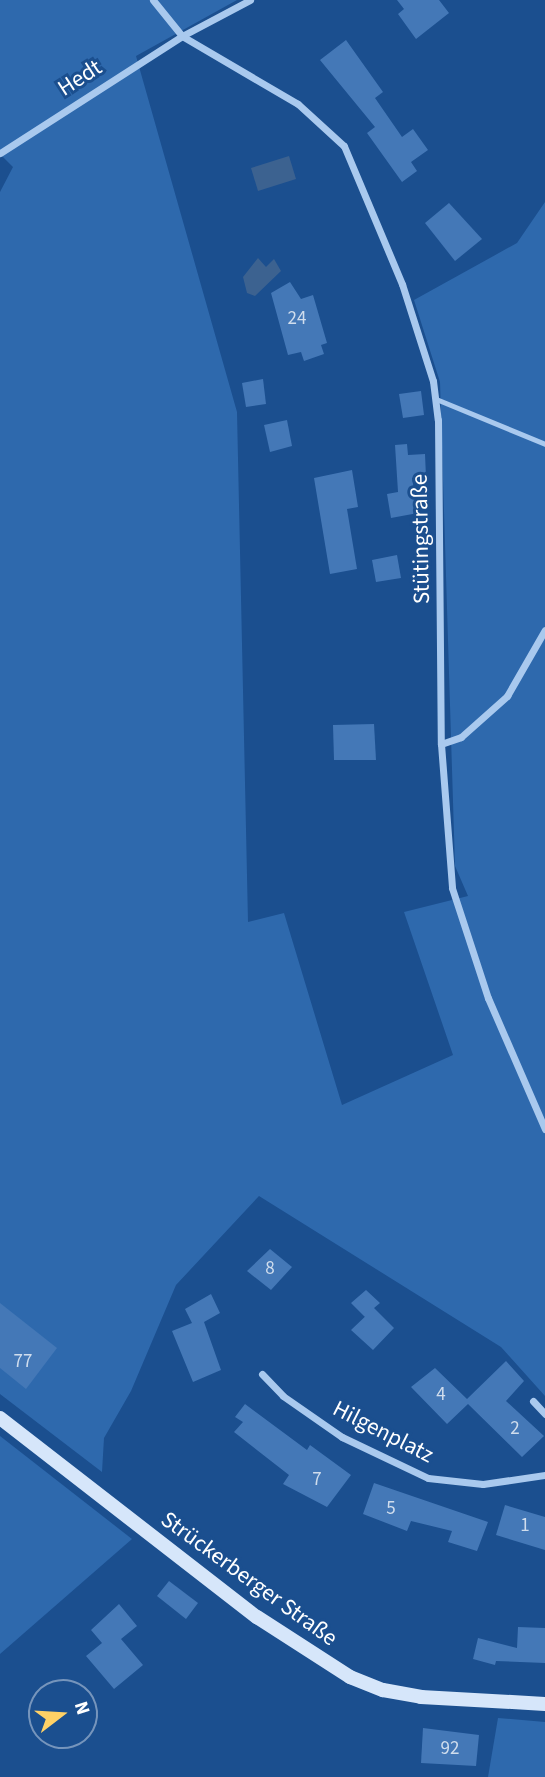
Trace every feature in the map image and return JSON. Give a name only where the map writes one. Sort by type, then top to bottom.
[{"type":"main road","name":"Strückerberger Straße","points":[[0,1418],[257,1617],[350,1677],[383,1690],[421,1697],[545,1703]]},
{"type":"street","name":"Stütingstraße","points":[[153,0],[182,36],[298,104],[344,146],[402,284],[436,399],[442,744],[448,863],[456,906],[488,998],[545,1129]]},
{"type":"street","points":[[182,36],[250,0]]},
{"type":"street","name":"Hedt","points":[[0,153],[182,36]]},
{"type":"street","points":[[442,744],[461,737],[507,696],[545,630]]},
{"type":"street","name":"Hilgenplatz","points":[[262,1374],[283,1396],[342,1437],[428,1478],[483,1484],[545,1475]]},
{"type":"street","points":[[533,1401],[545,1414]]},
{"type":"lane","points":[[436,399],[545,444]]},
{"type":"shaded area","points":[[0,0],[237,0],[136,56],[237,412],[248,922],[284,913],[342,1105],[453,1055],[404,912],[468,896],[455,866],[440,382],[414,300],[517,243],[545,202],[545,1396],[501,1347],[259,1196],[176,1285],[131,1391],[104,1438],[102,1472],[0,1394],[0,192],[13,167],[0,154]]},
{"type":"shaded area","points":[[289,156],[296,179],[258,191],[251,168]]},
{"type":"shaded area","points":[[258,258],[266,267],[274,259],[281,271],[255,296],[247,293],[243,277]]},
{"type":"shaded area","points":[[0,1436],[132,1539],[0,1654]]},
{"type":"shaded area","points":[[498,1718],[545,1722],[545,1777],[488,1777]]},
{"type":"building","points":[[397,0],[439,0],[449,13],[416,39],[398,14],[404,9]]},
{"type":"building","points":[[346,40],[383,92],[375,98],[402,137],[413,129],[428,150],[411,162],[417,171],[402,182],[367,133],[375,127],[320,60]]},
{"type":"building","points":[[449,203],[482,239],[455,261],[425,223]]},
{"type":"building","points":[[290,282],[301,299],[313,295],[327,343],[321,345],[324,354],[304,361],[301,352],[288,355],[271,293]]},
{"type":"building","points":[[263,379],[266,404],[246,407],[242,383]]},
{"type":"building","points":[[421,391],[424,415],[403,418],[399,394]]},
{"type":"building","points":[[287,420],[292,446],[270,452],[264,425]]},
{"type":"building","points":[[407,444],[408,455],[425,454],[426,477],[412,478],[418,513],[391,518],[387,494],[398,492],[395,445]]},
{"type":"building","points":[[352,470],[358,507],[347,509],[357,569],[330,574],[314,478]]},
{"type":"building","points":[[397,555],[401,578],[376,582],[372,560]]},
{"type":"building","points":[[374,724],[376,760],[334,760],[333,725]]},
{"type":"building","points":[[270,1249],[292,1267],[271,1290],[247,1271]]},
{"type":"building","points":[[366,1290],[380,1303],[374,1308],[394,1328],[373,1350],[351,1330],[365,1317],[351,1303]]},
{"type":"building","points":[[211,1294],[220,1313],[204,1322],[221,1370],[193,1382],[172,1331],[192,1323],[185,1309]]},
{"type":"building","points":[[0,1303],[57,1348],[26,1389],[0,1368]]},
{"type":"building","points":[[506,1361],[524,1381],[506,1401],[544,1436],[522,1457],[468,1404],[447,1424],[411,1387],[435,1368],[467,1399]]},
{"type":"building","points":[[245,1404],[307,1450],[310,1445],[351,1475],[327,1507],[283,1484],[289,1475],[234,1432],[243,1422],[235,1417]]},
{"type":"building","points":[[374,1483],[488,1522],[477,1551],[448,1542],[452,1531],[411,1521],[407,1531],[363,1514]]},
{"type":"building","points":[[505,1505],[545,1517],[545,1550],[496,1535]]},
{"type":"building","points":[[169,1581],[198,1603],[186,1619],[157,1596]]},
{"type":"building","points":[[119,1604],[137,1626],[121,1639],[143,1665],[114,1689],[86,1656],[102,1643],[91,1630]]},
{"type":"building","points":[[518,1627],[545,1628],[545,1663],[496,1661],[495,1665],[473,1659],[478,1638],[517,1648]]},
{"type":"building","points":[[423,1728],[479,1735],[476,1766],[421,1763]]}]
